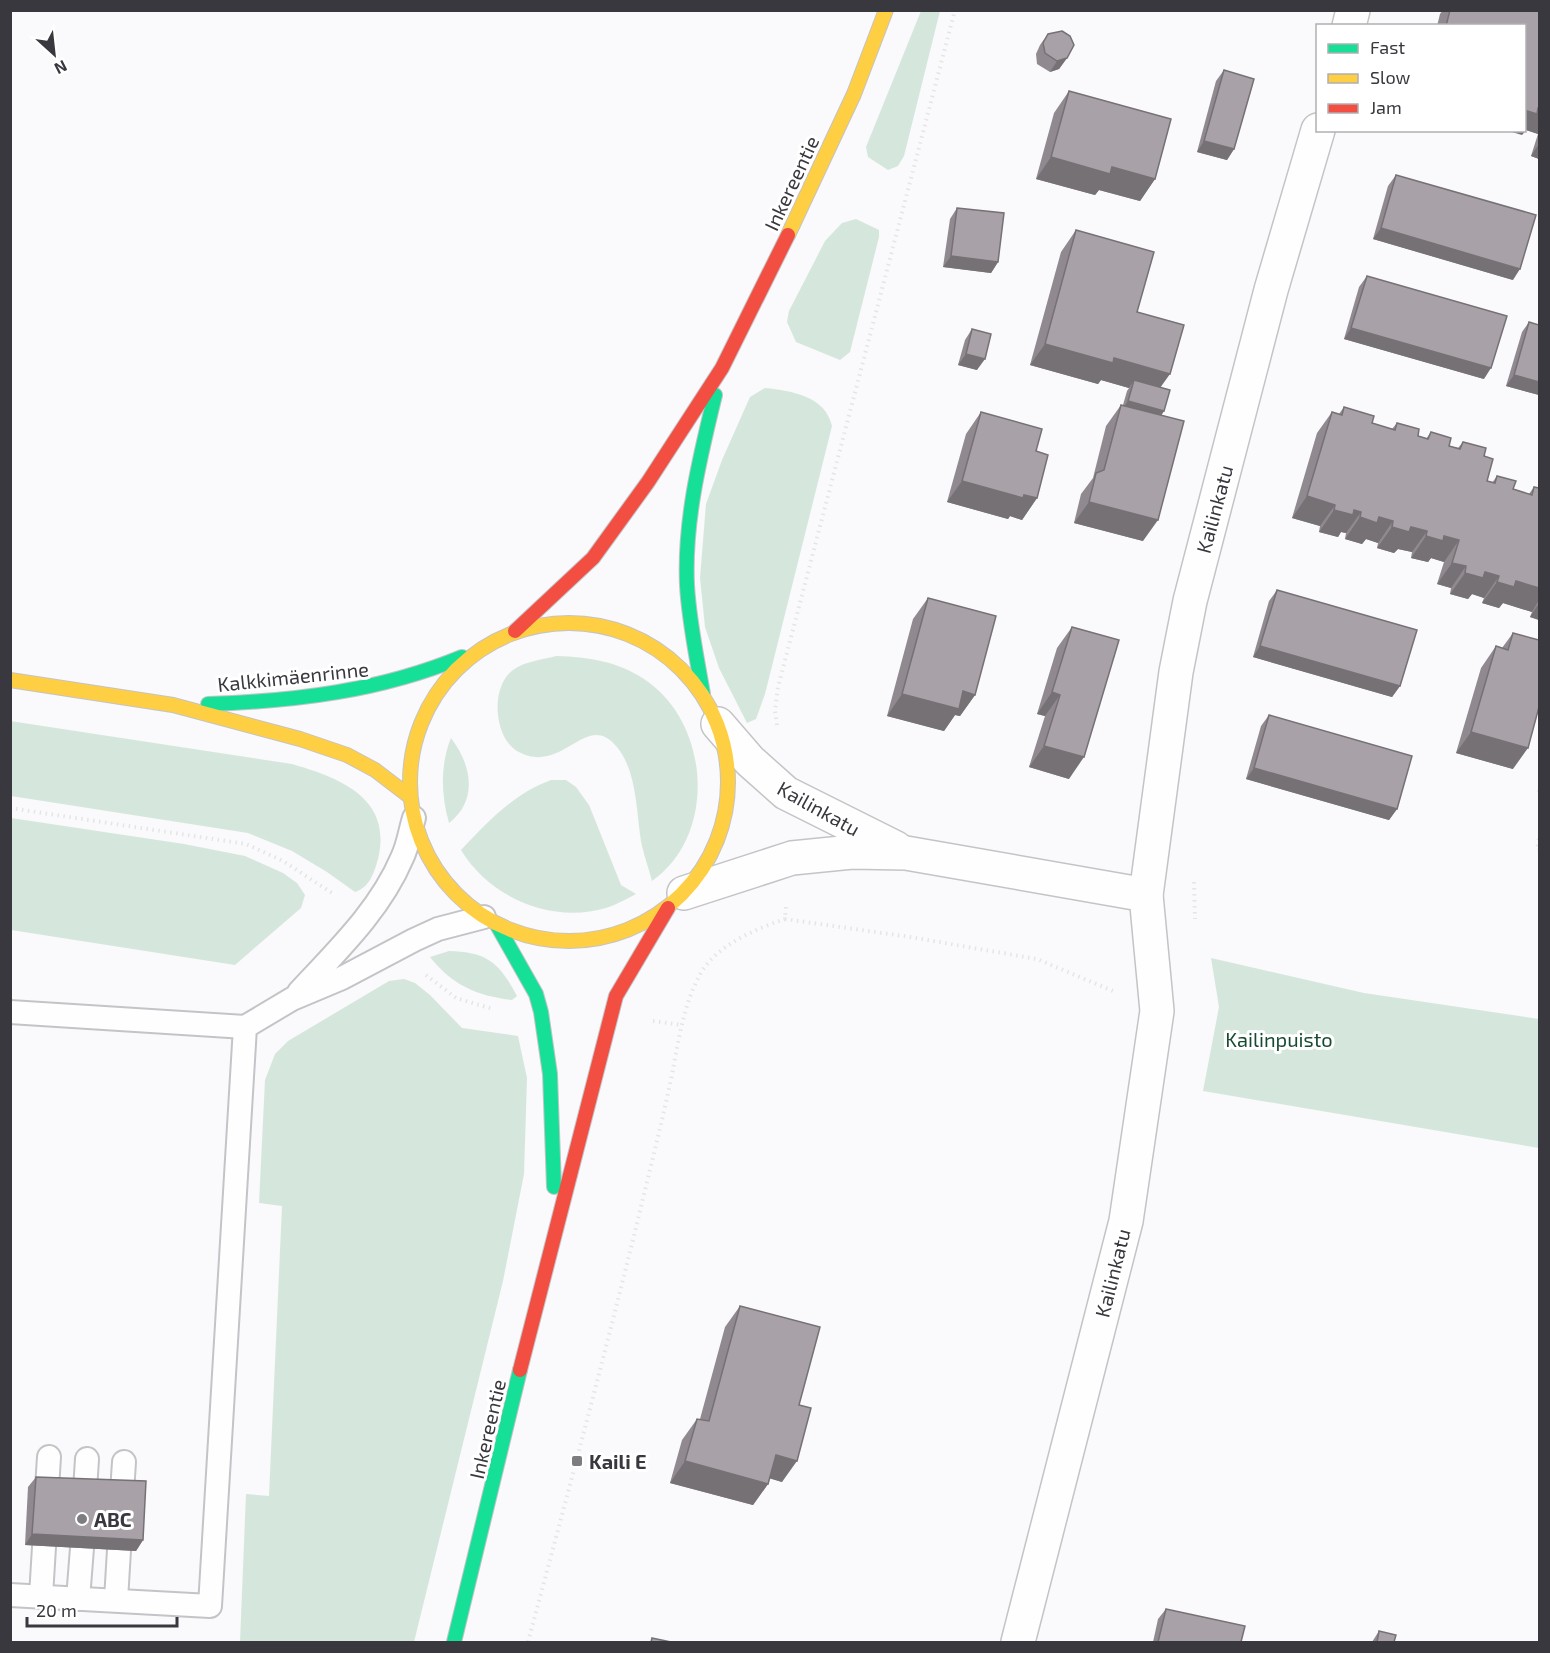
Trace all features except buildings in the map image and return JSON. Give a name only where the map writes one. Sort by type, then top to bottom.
[{"type":"street","name":"Inkereentie","points":[[515,631],[593,558],[648,482],[722,368],[768,277],[854,94],[886,10]]},
{"type":"street","name":"Kailinkatu","points":[[1018,1642],[1126,1221],[1157,1011],[1146,895],[1176,672],[1190,601],[1271,290],[1317,132]]},
{"type":"street","name":"Inkereentie","points":[[454,1642],[555,1224],[616,996],[676,900],[698,876],[718,840],[728,797],[726,754],[711,710],[689,610],[687,566],[699,457],[722,368]]},
{"type":"street","points":[[676,900],[621,933],[566,942],[531,938],[490,921],[467,906],[441,879],[420,840],[412,807],[410,765],[415,735],[430,702],[452,673],[482,649],[515,631],[564,622],[610,627],[647,642],[679,666],[711,710]]},
{"type":"street","name":"Kalkkimäenrinne","points":[[173,705],[240,703],[342,694],[381,687],[432,671],[482,649]]},
{"type":"street","name":"Kalkkimäenrinne","points":[[10,680],[173,705],[347,755],[375,770],[412,807]]},
{"type":"street","name":"Kailinkatu","points":[[711,710],[750,761],[786,793],[906,853]]},
{"type":"street","name":"Kailinkatu","points":[[676,900],[792,858],[822,853],[906,853],[1146,895]]},
{"type":"street","name":"Inkereentie","points":[[490,921],[536,994],[541,1012],[550,1074],[555,1224]]},
{"type":"lane","points":[[292,999],[364,920],[403,858],[412,807]]},
{"type":"lane","points":[[10,1012],[245,1027],[292,999],[438,929],[490,921]]},
{"type":"lane","points":[[10,1595],[210,1606],[245,1027]]},
{"type":"lane","points":[[47,1488],[49,1457]]},
{"type":"lane","points":[[85,1490],[87,1459]]},
{"type":"lane","points":[[122,1492],[124,1462]]},
{"type":"lane","points":[[41,1596],[44,1547]]},
{"type":"lane","points":[[78,1599],[82,1548]]},
{"type":"lane","points":[[116,1600],[119,1550]]},
{"type":"path","points":[[1539,790],[1539,797]]},
{"type":"path","points":[[1539,832],[1537,850],[1539,850]]},
{"type":"green space","points":[[921,11],[940,11],[904,156],[898,166],[888,170],[868,157],[866,147]]},
{"type":"green space","points":[[856,219],[879,230],[879,237],[850,352],[840,360],[796,342],[787,322],[789,311],[825,241],[842,223]]},
{"type":"green space","points":[[765,388],[796,393],[815,402],[828,416],[832,426],[765,694],[756,719],[747,723],[719,668],[705,627],[700,578],[706,504],[722,460],[750,397]]},
{"type":"green space","points":[[556,656],[602,661],[634,673],[666,698],[682,722],[693,750],[697,779],[696,808],[688,836],[673,861],[652,881],[642,846],[632,780],[623,756],[616,746],[605,737],[594,735],[548,756],[533,757],[517,751],[503,735],[498,699],[506,678],[513,670],[523,665]]},
{"type":"green space","points":[[10,721],[292,764],[328,776],[359,794],[370,806],[378,820],[381,838],[373,874],[364,887],[355,892],[292,851],[248,833],[11,796]]},
{"type":"green space","points":[[451,738],[463,759],[469,782],[465,804],[459,814],[449,823],[444,802],[443,769]]},
{"type":"green space","points":[[551,780],[566,780],[576,787],[589,805],[621,885],[636,894],[610,907],[585,912],[544,909],[505,894],[473,867],[461,850],[513,801]]},
{"type":"green space","points":[[11,818],[184,844],[245,856],[283,873],[297,883],[305,895],[301,908],[235,965],[11,930]]},
{"type":"green space","points":[[449,951],[474,954],[491,962],[504,975],[517,996],[512,1000],[488,996],[456,982],[430,957]]},
{"type":"green space","name":"Kailinpuisto","points":[[1211,958],[1364,993],[1539,1019],[1539,1148],[1203,1091],[1219,1007]]},
{"type":"green space","points":[[404,979],[415,983],[430,995],[462,1028],[518,1036],[527,1078],[524,1174],[503,1281],[414,1642],[240,1642],[246,1494],[269,1496],[282,1206],[259,1203],[265,1080],[275,1054],[288,1041],[389,981]]},
{"type":"traffic: fast","points":[[703,694],[690,613],[687,561],[694,489],[715,395]]},
{"type":"traffic: fast","points":[[208,704],[273,700],[337,692],[400,678],[462,657]]},
{"type":"traffic: fast","points":[[497,925],[536,994],[541,1012],[550,1074],[554,1187]]},
{"type":"traffic: fast","points":[[454,1642],[520,1370]]},
{"type":"traffic: slow","points":[[788,235],[854,94],[886,10]]},
{"type":"traffic: slow","points":[[569,623],[600,626],[630,635],[670,659],[692,681],[716,721],[725,751],[728,782],[725,813],[716,843],[692,883],[670,905],[630,929],[600,938],[569,941],[538,938],[508,929],[468,905],[446,883],[422,843],[413,813],[410,782],[413,751],[422,721],[446,681],[468,659],[508,635],[538,626],[569,623]]},
{"type":"traffic: slow","points":[[10,680],[173,705],[300,739],[347,755],[375,770],[409,796]]},
{"type":"traffic: jam","points":[[515,631],[593,558],[648,482],[722,368],[788,235]]},
{"type":"traffic: jam","points":[[520,1370],[616,996],[668,908]]},
{"type":"place","name":"Kaili E","points":[[577,1461]]},
{"type":"place","name":"ABC","points":[[82,1519]]}]
